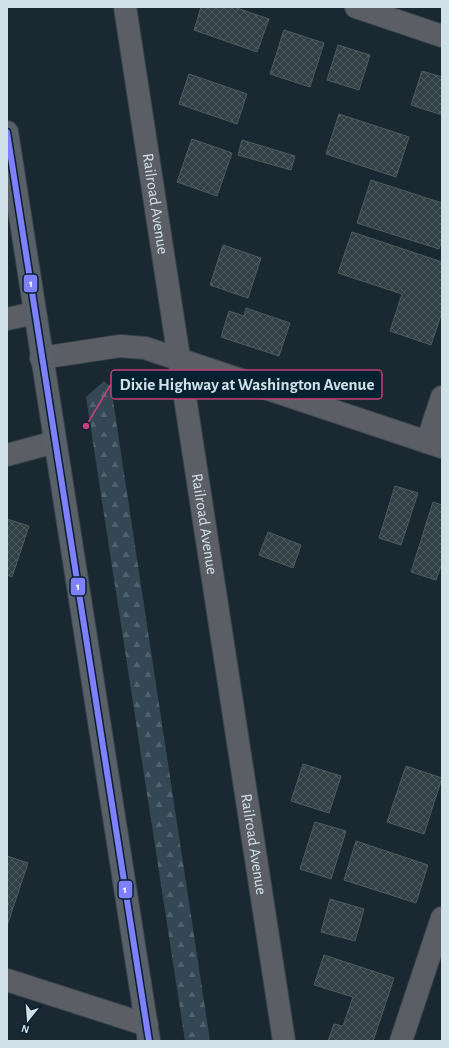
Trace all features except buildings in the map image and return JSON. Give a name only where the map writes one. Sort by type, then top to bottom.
[{"type":"main road","points":[[7,132],[54,442],[148,1033]]},
{"type":"street","name":"Railroad Avenue","points":[[125,7],[284,1041]]},
{"type":"street","points":[[356,7],[442,36]]},
{"type":"street","points":[[7,319],[35,313]]},
{"type":"street","points":[[41,358],[120,346],[145,348],[434,444],[442,397]]},
{"type":"street","points":[[7,455],[54,442]]},
{"type":"street","points":[[401,1041],[442,918]]},
{"type":"street","points":[[7,980],[148,1033]]},
{"type":"green space","points":[[104,381],[111,387],[210,1041],[185,1041],[86,397]]},
{"type":"transit line","name":"1","points":[[7,132],[149,1041]]},
{"type":"place","name":"Dixie Highway at Washington Avenue","points":[[86,426]]}]
